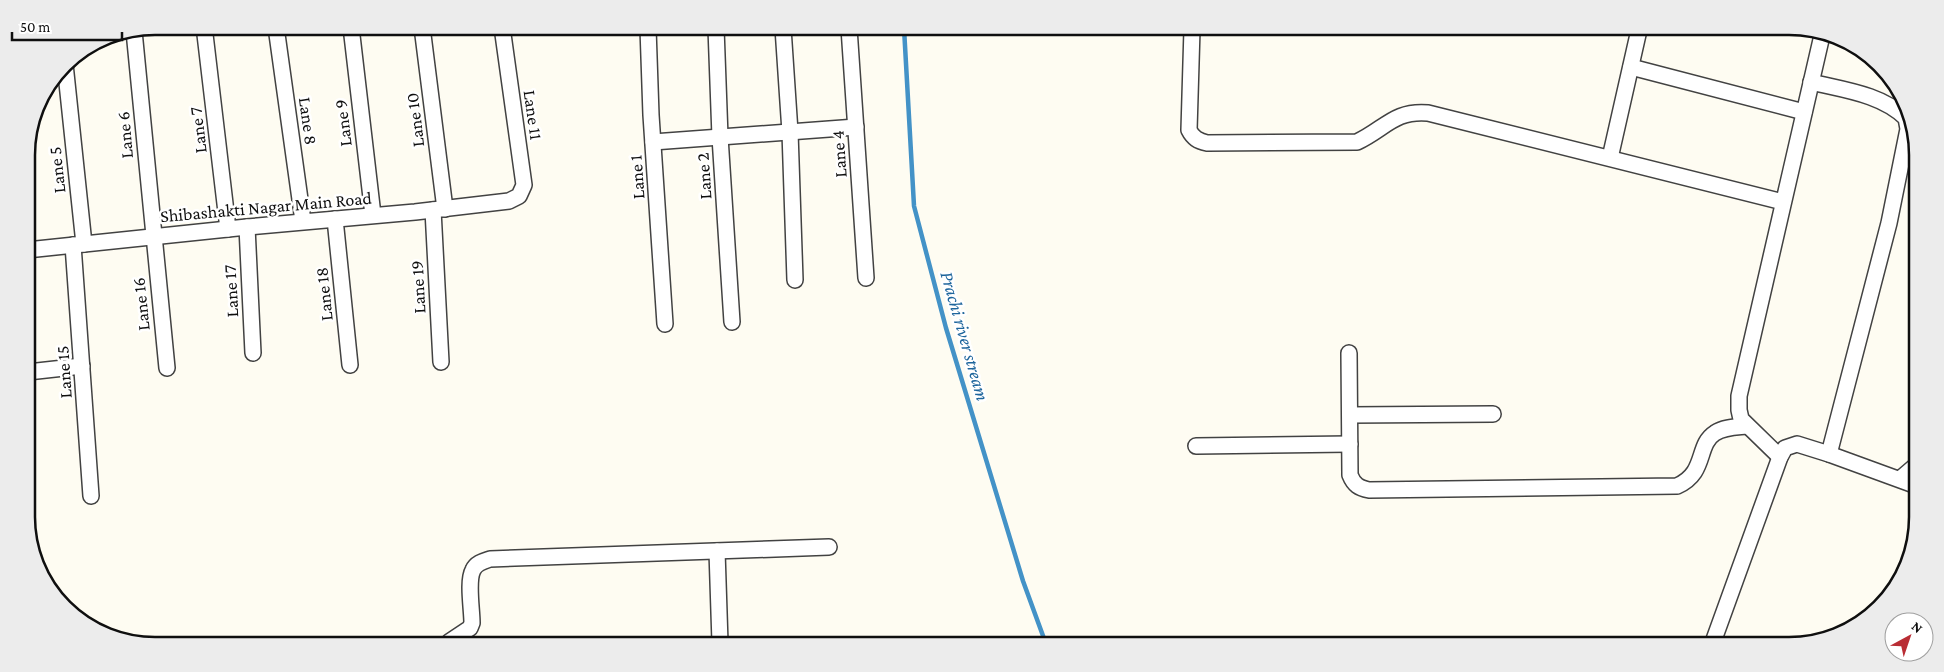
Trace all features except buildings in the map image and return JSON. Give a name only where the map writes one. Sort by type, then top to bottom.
[{"type":"street","name":"Lane 7","points":[[205,35],[228,229]]},
{"type":"street","name":"Lane 8","points":[[277,35],[303,221]]},
{"type":"street","name":"Lane 9","points":[[352,35],[373,216]]},
{"type":"street","name":"Lane 10","points":[[423,35],[439,210]]},
{"type":"street","name":"Lane 11","points":[[503,35],[524,185],[519,196],[509,201]]},
{"type":"street","name":"Lane 1","points":[[648,35],[665,324]]},
{"type":"street","name":"Lane 2","points":[[716,35],[720,137],[732,322]]},
{"type":"street","points":[[783,35],[790,132],[795,280]]},
{"type":"street","name":"Lane 4","points":[[849,35],[866,278]]},
{"type":"street","points":[[1192,35],[1189,130],[1192,136],[1199,141],[1207,143],[1357,142],[1407,113],[1428,113],[1783,202]]},
{"type":"street","points":[[1610,158],[1638,35]]},
{"type":"street","name":"Lane 6","points":[[135,37],[153,236]]},
{"type":"street","points":[[1780,457],[1746,426],[1741,419],[1739,410],[1740,396],[1821,39]]},
{"type":"street","points":[[1630,67],[1804,112]]},
{"type":"street","name":"Lane 5","points":[[66,75],[79,244]]},
{"type":"street","points":[[1811,82],[1856,92],[1886,103],[1902,115]]},
{"type":"street","points":[[653,142],[856,127]]},
{"type":"street","points":[[1829,454],[1889,223],[1907,133]]},
{"type":"street","name":"Shibashakti Nagar Main Road","points":[[35,249],[303,221],[439,210],[509,201]]},
{"type":"street","name":"Lane 19","points":[[439,210],[441,362]]},
{"type":"street","name":"Lane 18","points":[[335,219],[350,365]]},
{"type":"street","name":"Lane 17","points":[[247,227],[254,352]]},
{"type":"street","name":"Lane 16","points":[[153,236],[166,368]]},
{"type":"street","name":"Lane 15","points":[[79,244],[82,366],[91,496]]},
{"type":"street","points":[[1349,353],[1350,475],[1353,483],[1360,488],[1369,490],[1677,486],[1692,477],[1709,439],[1716,432],[1728,428],[1746,426]]},
{"type":"street","points":[[35,371],[82,366]]},
{"type":"street","points":[[1350,415],[1493,414]]},
{"type":"street","points":[[1196,446],[1350,444]]},
{"type":"street","points":[[1715,637],[1780,457],[1785,448],[1797,444],[1907,482]]},
{"type":"street","points":[[456,637],[470,628],[472,623],[470,583],[473,569],[480,562],[490,559],[829,547]]},
{"type":"street","points":[[718,551],[720,637]]},
{"type":"waterway","name":"Prachi river stream","points":[[904,35],[914,206],[946,328],[1023,581],[1043,637]]}]
